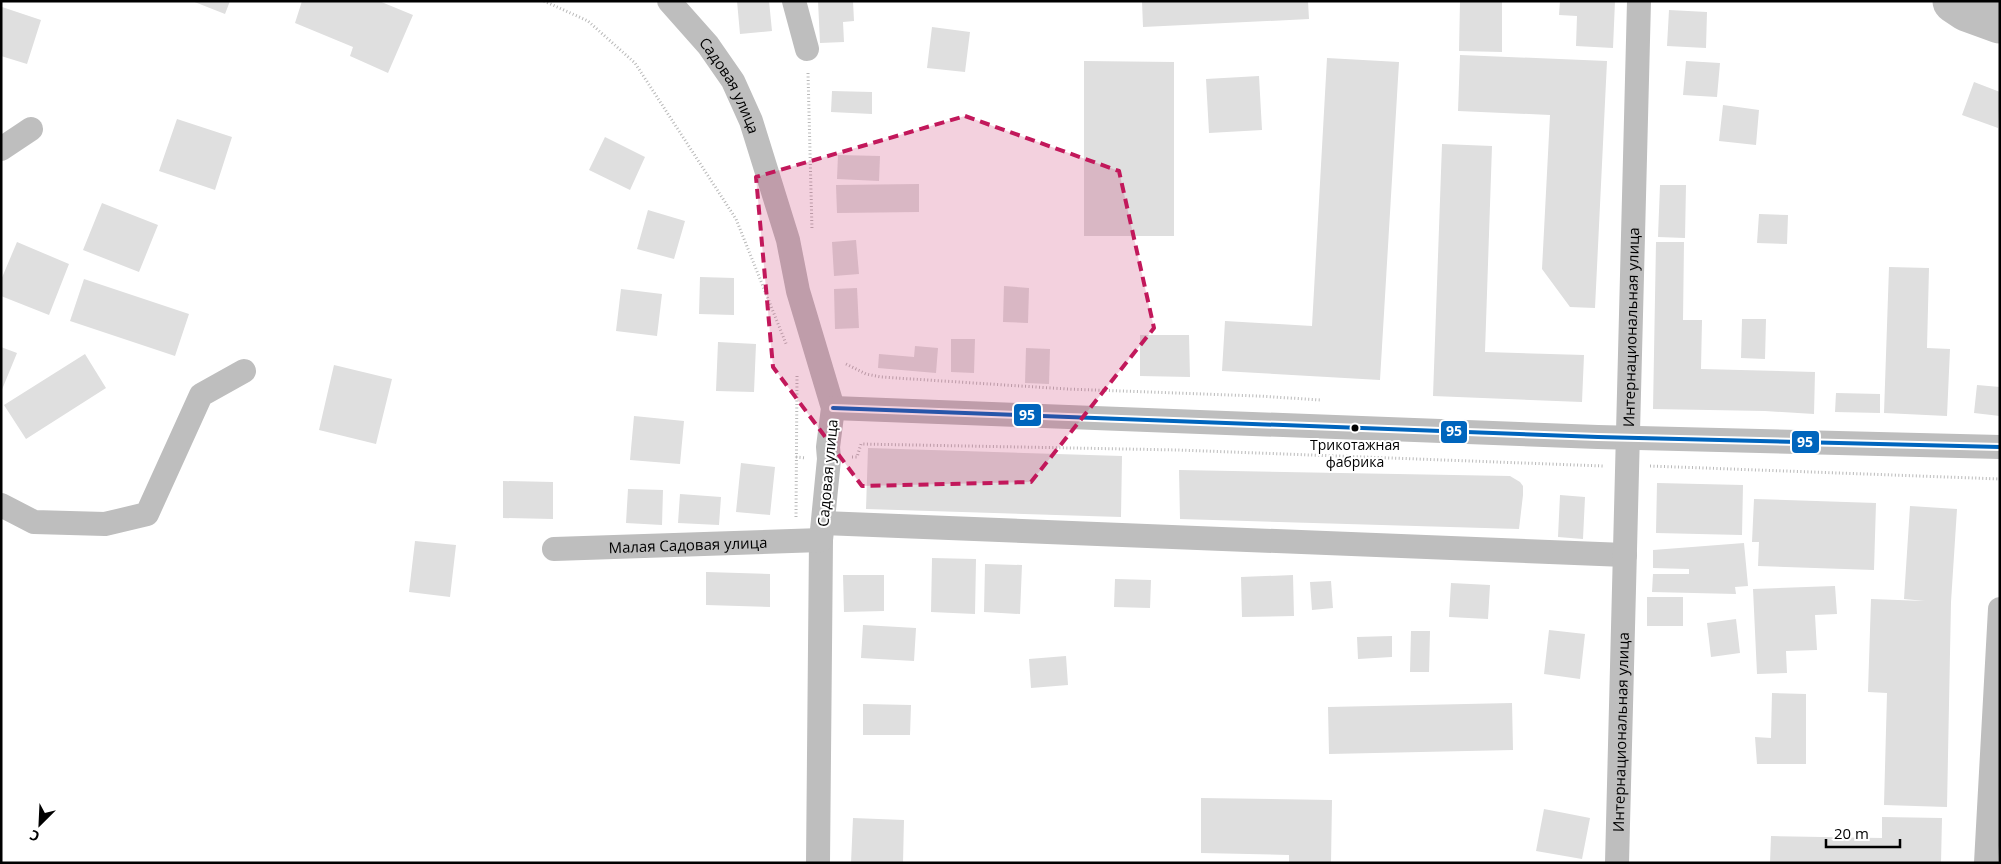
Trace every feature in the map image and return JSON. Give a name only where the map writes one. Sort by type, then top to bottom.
[{"type":"street","name":"Садовая улица","points":[[669,1],[708,45],[733,81],[751,121],[788,240],[798,291],[833,408],[828,447],[829,459],[822,532],[818,863]]},
{"type":"street","points":[[794,1],[807,50]]},
{"type":"street","name":"Интернациональная улица","points":[[1617,863],[1638,1]]},
{"type":"street","points":[[1,149],[31,129]]},
{"type":"street","points":[[1,505],[34,522],[105,524],[147,514],[201,395],[244,371]]},
{"type":"street","points":[[833,408],[1628,438],[2000,447]]},
{"type":"street","name":"Малая Садовая улица","points":[[554,549],[796,540],[822,532],[1625,554]]},
{"type":"street","points":[[1986,863],[2000,609]]},
{"type":"path","points":[[544,1],[588,21],[635,63],[736,219],[789,352]]},
{"type":"path","points":[[807,50],[812,238]]},
{"type":"path","points":[[843,362],[858,371],[881,377],[1067,389],[1326,400]]},
{"type":"path","points":[[796,370],[796,540]]},
{"type":"path","points":[[796,457],[829,459],[857,457],[861,444],[1178,450],[2000,479]]},
{"type":"highlighted area","points":[[965,116],[1119,171],[1154,328],[1031,482],[862,486],[773,367],[756,177]]},
{"type":"building","points":[[192,1],[230,1],[225,14]]},
{"type":"building","points":[[302,1],[379,1],[413,15],[388,73],[350,56],[353,47],[295,23]]},
{"type":"building","points":[[737,1],[769,1],[772,31],[740,34]]},
{"type":"building","points":[[818,1],[853,1],[854,21],[843,22],[844,42],[820,43]]},
{"type":"building","points":[[1142,1],[1308,1],[1309,19],[1143,27]]},
{"type":"building","points":[[1460,1],[1502,1],[1502,52],[1459,51]]},
{"type":"building","points":[[1560,1],[1615,1],[1613,48],[1576,46],[1577,16],[1559,15]]},
{"type":"building","points":[[2,7],[41,20],[27,64],[1,56]]},
{"type":"building","points":[[1669,10],[1707,12],[1706,48],[1667,46]]},
{"type":"building","points":[[932,27],[970,32],[965,72],[927,68]]},
{"type":"building","points":[[1460,55],[1607,61],[1595,308],[1570,307],[1542,269],[1550,115],[1458,111]]},
{"type":"building","points":[[1327,58],[1399,62],[1380,380],[1222,371],[1225,321],[1312,326]]},
{"type":"building","points":[[1084,61],[1174,62],[1174,236],[1084,236]]},
{"type":"building","points":[[1686,61],[1720,63],[1717,97],[1683,95]]},
{"type":"building","points":[[1259,76],[1262,130],[1209,133],[1206,79]]},
{"type":"building","points":[[1974,82],[2000,92],[1998,128],[1962,115]]},
{"type":"building","points":[[832,91],[872,92],[872,114],[831,112]]},
{"type":"building","points":[[1723,105],[1759,110],[1756,145],[1719,141]]},
{"type":"building","points":[[177,119],[232,137],[215,190],[159,171]]},
{"type":"building","points":[[605,137],[645,157],[630,190],[589,170]]},
{"type":"building","points":[[1442,144],[1492,146],[1485,352],[1584,355],[1582,402],[1433,396]]},
{"type":"building","points":[[838,155],[880,156],[879,181],[837,179]]},
{"type":"building","points":[[919,184],[919,212],[837,213],[836,185]]},
{"type":"building","points":[[1660,185],[1686,185],[1685,238],[1658,237]]},
{"type":"building","points":[[102,203],[158,225],[139,272],[83,250]]},
{"type":"building","points":[[648,210],[685,221],[674,259],[637,249]]},
{"type":"building","points":[[1759,214],[1788,215],[1787,244],[1757,243]]},
{"type":"building","points":[[856,240],[859,274],[834,276],[832,242]]},
{"type":"building","points":[[17,242],[69,264],[49,315],[1,296],[1,280]]},
{"type":"building","points":[[1656,242],[1684,242],[1683,320],[1702,320],[1701,369],[1815,372],[1814,414],[1653,409]]},
{"type":"building","points":[[1889,267],[1929,268],[1927,348],[1950,349],[1947,416],[1884,413]]},
{"type":"building","points":[[700,277],[734,278],[734,315],[699,314]]},
{"type":"building","points":[[84,279],[189,314],[175,356],[70,321]]},
{"type":"building","points":[[1004,286],[1029,288],[1028,323],[1003,322]]},
{"type":"building","points":[[857,288],[859,328],[835,329],[834,289]]},
{"type":"building","points":[[621,289],[662,294],[657,336],[616,331]]},
{"type":"building","points":[[1742,319],[1766,319],[1765,359],[1741,358]]},
{"type":"building","points":[[1140,335],[1189,335],[1190,377],[1140,376]]},
{"type":"building","points":[[951,339],[975,339],[974,373],[951,372]]},
{"type":"building","points":[[718,342],[756,344],[754,392],[716,391]]},
{"type":"building","points":[[915,346],[938,348],[936,373],[878,368],[879,354],[914,357]]},
{"type":"building","points":[[1,347],[17,353],[1,392]]},
{"type":"building","points":[[1026,348],[1050,349],[1049,384],[1025,383]]},
{"type":"building","points":[[85,354],[106,388],[26,439],[4,405]]},
{"type":"building","points":[[334,365],[392,379],[376,444],[319,430]]},
{"type":"building","points":[[1977,385],[2000,387],[2000,416],[1974,413]]},
{"type":"building","points":[[1836,393],[1880,394],[1880,413],[1835,412]]},
{"type":"building","points":[[634,416],[684,421],[680,464],[630,460]]},
{"type":"building","points":[[868,448],[1122,456],[1121,517],[866,509]]},
{"type":"building","points":[[741,463],[775,467],[770,515],[736,512]]},
{"type":"building","points":[[1179,470],[1510,476],[1523,486],[1519,529],[1180,519]]},
{"type":"building","points":[[503,481],[553,482],[553,519],[503,518]]},
{"type":"building","points":[[1657,483],[1743,485],[1742,535],[1656,533]]},
{"type":"building","points":[[628,489],[663,490],[662,525],[626,523]]},
{"type":"building","points":[[680,494],[721,497],[719,525],[678,523]]},
{"type":"building","points":[[1560,495],[1585,497],[1583,539],[1558,537]]},
{"type":"building","points":[[1754,499],[1876,503],[1874,570],[1758,566],[1759,542],[1752,542]]},
{"type":"building","points":[[1910,506],[1957,509],[1951,602],[1947,807],[1884,805],[1887,693],[1868,692],[1871,599],[1925,601],[1904,599]]},
{"type":"building","points":[[415,541],[456,545],[450,597],[409,592]]},
{"type":"building","points":[[1744,543],[1748,586],[1735,587],[1736,594],[1652,592],[1653,574],[1689,574],[1689,569],[1653,568],[1653,550]]},
{"type":"building","points":[[932,558],[976,559],[975,614],[931,612]]},
{"type":"building","points":[[985,564],[1022,565],[1020,614],[984,612]]},
{"type":"building","points":[[706,572],[770,574],[770,607],[706,605]]},
{"type":"building","points":[[843,575],[884,575],[884,611],[844,612]]},
{"type":"building","points":[[1293,575],[1294,616],[1242,617],[1241,577]]},
{"type":"building","points":[[1115,579],[1151,580],[1150,608],[1114,607]]},
{"type":"building","points":[[1331,581],[1333,608],[1312,610],[1310,582]]},
{"type":"building","points":[[1451,583],[1490,585],[1488,619],[1449,617]]},
{"type":"building","points":[[1835,586],[1837,614],[1815,615],[1817,650],[1786,651],[1787,673],[1757,674],[1753,589]]},
{"type":"building","points":[[1647,597],[1683,597],[1683,626],[1647,626]]},
{"type":"building","points":[[1736,619],[1740,653],[1711,657],[1707,623]]},
{"type":"building","points":[[863,625],[916,628],[914,661],[861,658]]},
{"type":"building","points":[[1549,630],[1585,634],[1580,679],[1544,674]]},
{"type":"building","points":[[1411,631],[1430,631],[1429,672],[1410,672]]},
{"type":"building","points":[[1392,636],[1392,657],[1358,659],[1357,637]]},
{"type":"building","points":[[1066,656],[1068,685],[1031,688],[1029,659]]},
{"type":"building","points":[[1772,693],[1806,694],[1806,764],[1757,764],[1755,737],[1771,738]]},
{"type":"building","points":[[1512,703],[1513,750],[1329,754],[1328,707]]},
{"type":"building","points":[[863,704],[911,705],[910,735],[863,735]]},
{"type":"building","points":[[1201,798],[1332,800],[1331,863],[1289,863],[1289,855],[1201,853]]},
{"type":"building","points":[[1544,809],[1590,818],[1582,859],[1536,851]]},
{"type":"building","points":[[1882,817],[1942,818],[1941,863],[1770,863],[1771,836],[1882,838]]},
{"type":"building","points":[[853,818],[904,820],[903,863],[851,863]]},
{"type":"waterway","points":[[1955,1],[1967,9],[2000,21]]},
{"type":"transit line","name":"95","points":[[833,408],[1598,437],[2000,447]]},
{"type":"place","name":"Трикотажная фабрика","points":[[1355,428]]}]
